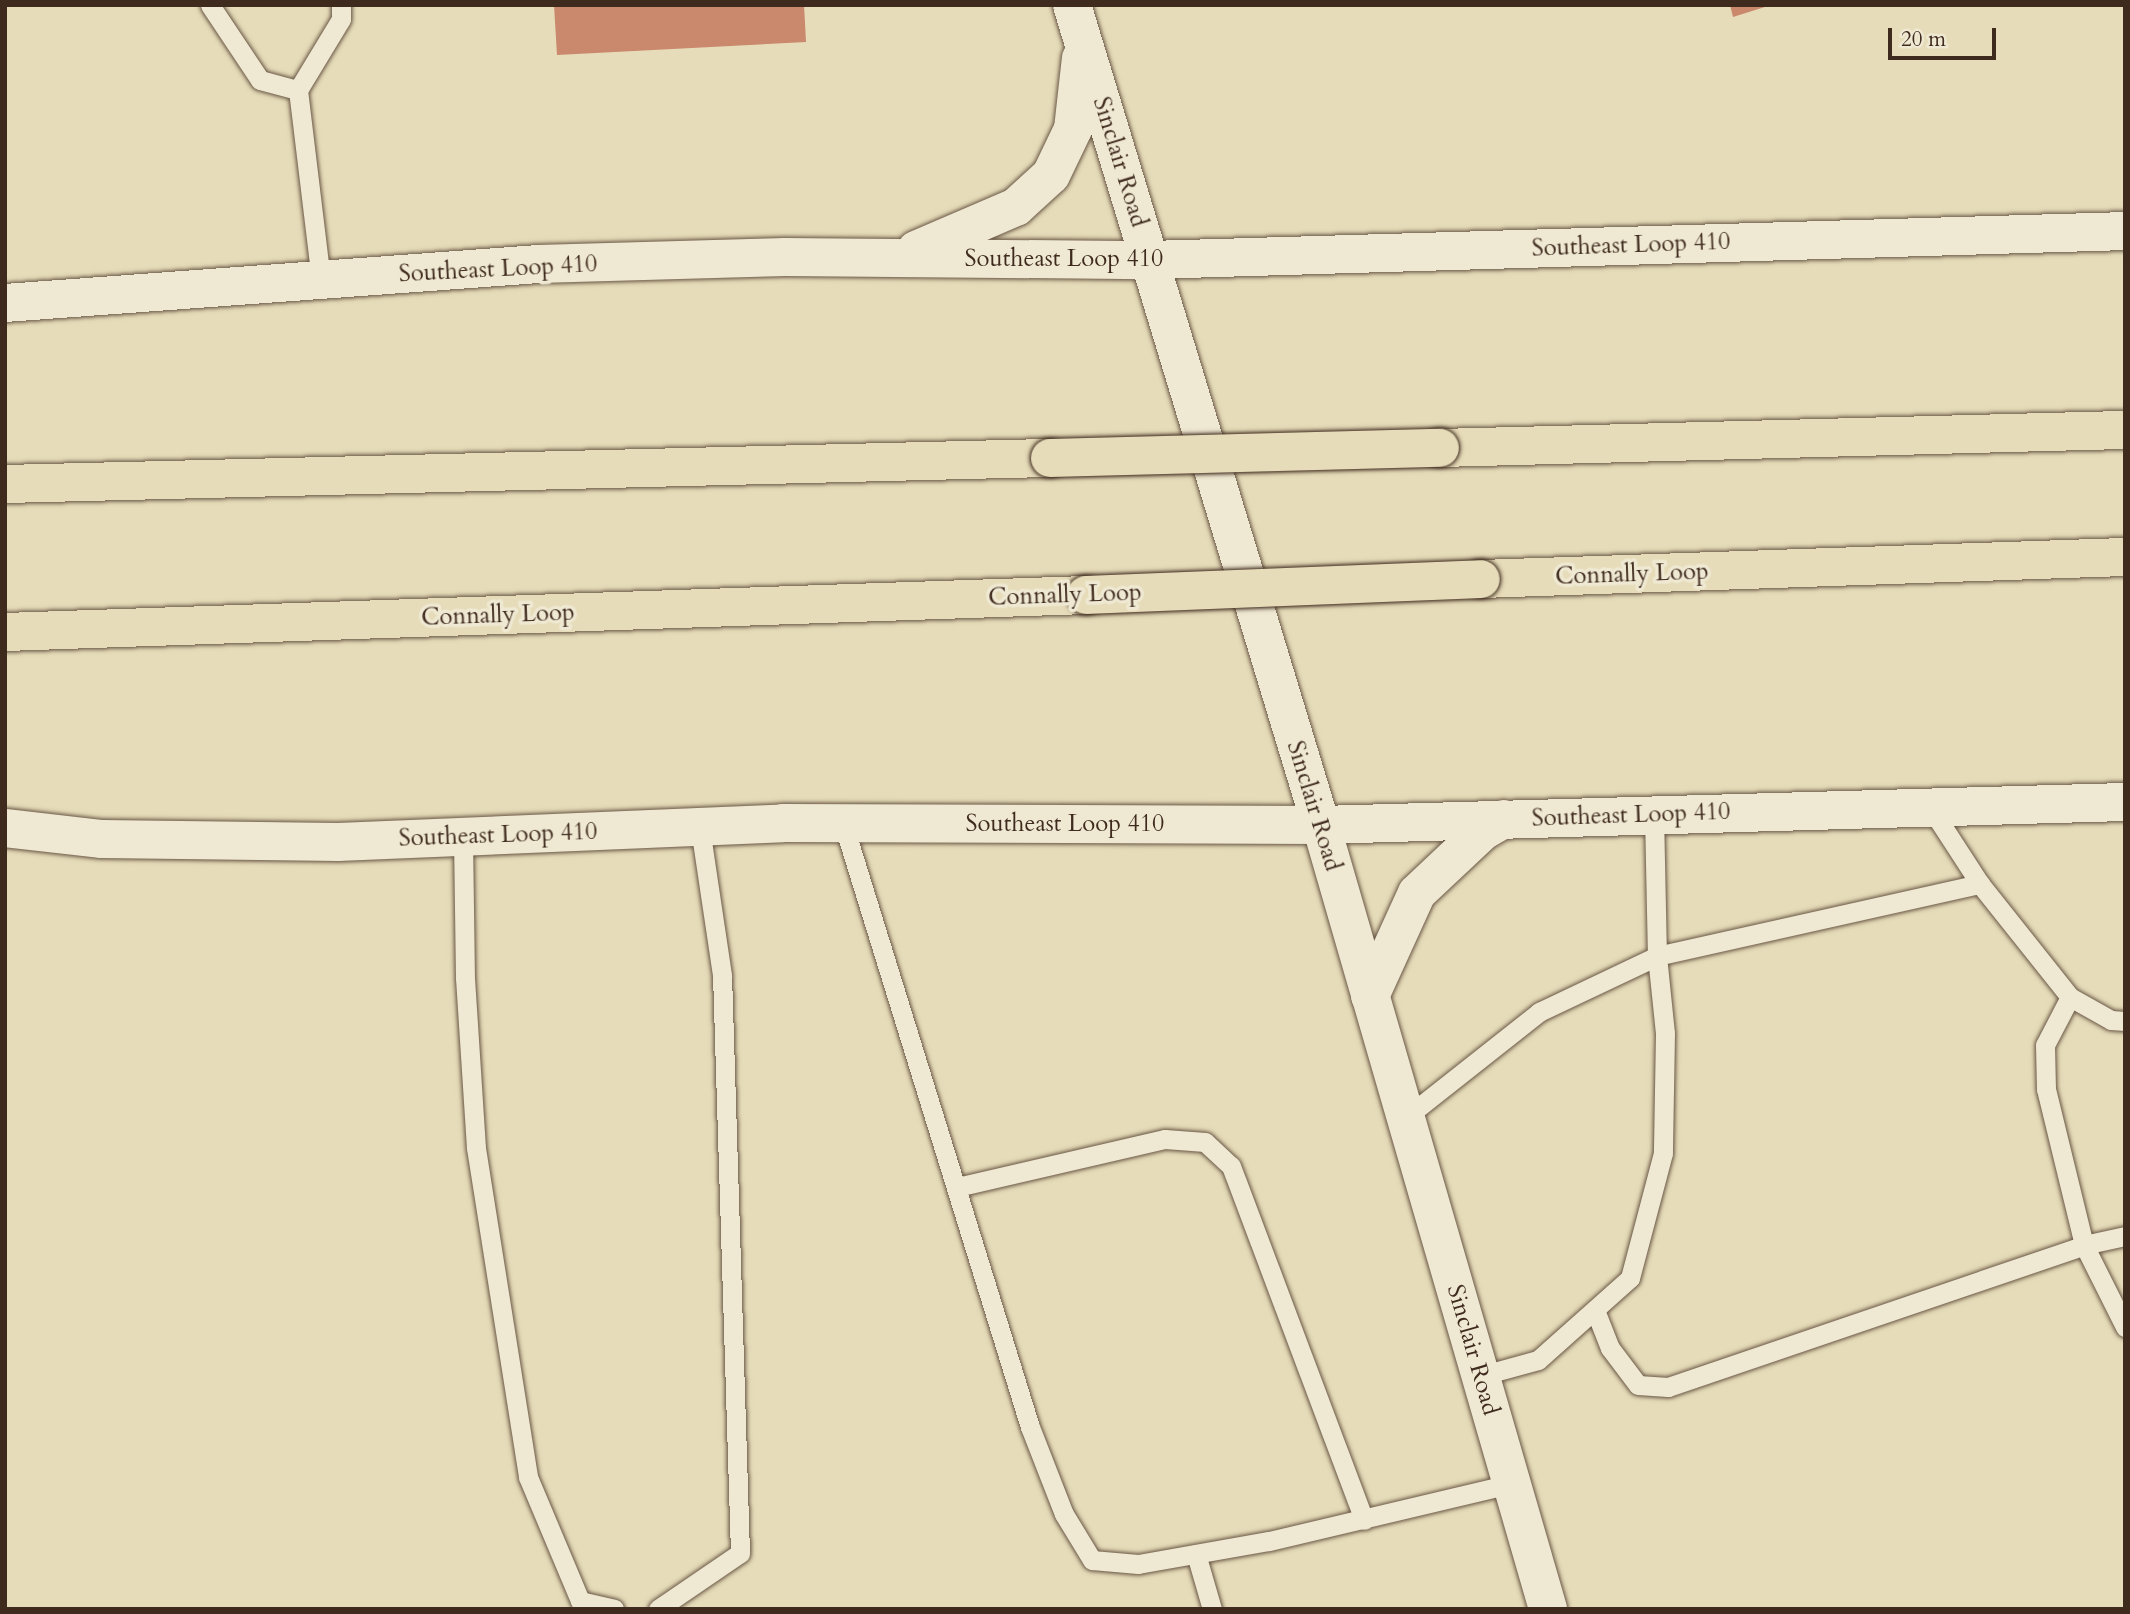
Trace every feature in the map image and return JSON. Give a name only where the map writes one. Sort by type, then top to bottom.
[{"type":"highway","points":[[5,484],[2125,430]]},
{"type":"highway","name":"Connally Loop","points":[[5,632],[2125,557]]},
{"type":"main road","name":"Sinclair Road","points":[[1072,5],[1321,825],[1548,1609]]},
{"type":"main road","points":[[894,258],[1016,207],[1051,175],[1073,129],[1083,42]]},
{"type":"main road","name":"Southeast Loop 410","points":[[5,303],[538,264],[894,258],[1150,260],[2125,231]]},
{"type":"main road","name":"Southeast Loop 410","points":[[5,828],[102,839],[338,842],[843,823],[1321,825],[2125,802]]},
{"type":"main road","points":[[1370,996],[1417,893],[1483,831],[1504,819]]},
{"type":"lane","points":[[210,5],[260,80],[298,90]]},
{"type":"lane","points":[[321,280],[298,90],[341,19],[341,5]]},
{"type":"lane","points":[[1930,807],[1980,884],[2070,997],[2111,1020],[2125,1021]]},
{"type":"lane","points":[[1480,1376],[1538,1360],[1630,1278],[1663,1153],[1665,1033],[1657,956],[1654,814]]},
{"type":"lane","points":[[843,823],[1030,1427],[1064,1514],[1092,1560],[1138,1564],[1196,1554],[1364,1520],[1511,1484]]},
{"type":"lane","points":[[659,1609],[740,1553],[722,975],[700,827]]},
{"type":"lane","points":[[463,837],[465,978],[476,1148],[527,1477],[580,1601],[614,1609]]},
{"type":"lane","points":[[1405,1118],[1539,1012],[1657,956],[1980,884]]},
{"type":"lane","points":[[2070,997],[2049,1029],[2043,1064],[2056,1140],[2084,1245],[2125,1327]]},
{"type":"lane","points":[[957,1187],[1165,1139],[1205,1142],[1231,1166],[1364,1520]]},
{"type":"lane","points":[[1595,1310],[1610,1348],[1639,1385],[1668,1387],[2084,1245],[2125,1236]]},
{"type":"lane","points":[[1196,1554],[1212,1609]]},
{"type":"building","points":[[554,5],[804,5],[806,42],[557,55]]},
{"type":"building","points":[[1730,5],[1768,5],[1768,6],[1733,17]]}]
